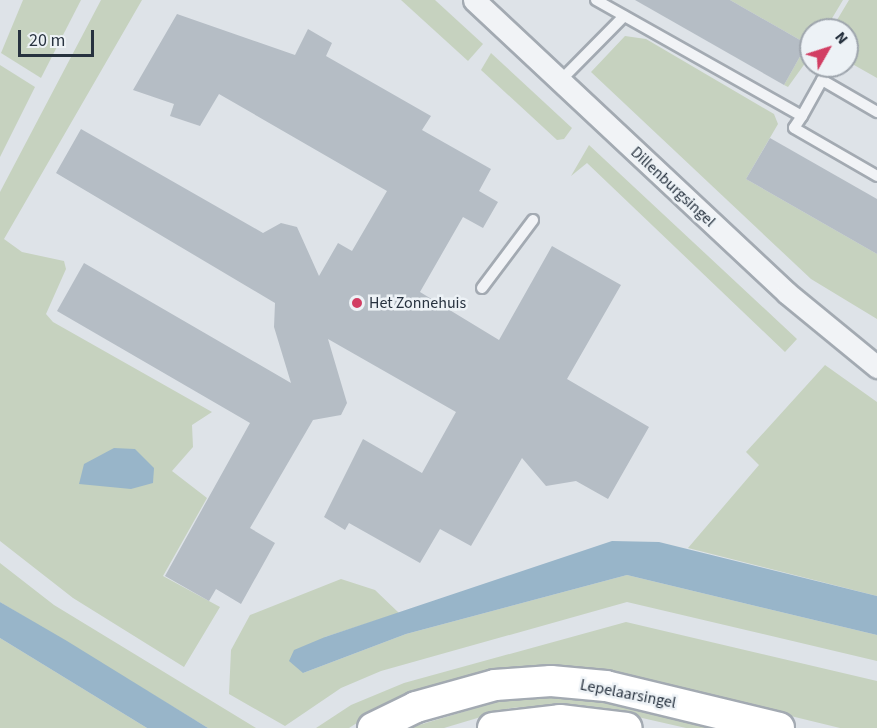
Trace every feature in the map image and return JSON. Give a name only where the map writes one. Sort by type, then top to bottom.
[{"type":"street","name":"Dillenburgsingel","points":[[474,0],[787,293],[877,367]]},
{"type":"street","name":"Lepelaarsingel","points":[[374,728],[416,707],[495,685],[551,681],[606,686],[779,728]]},
{"type":"street","name":"Lepelaarsingel","points":[[493,728],[560,720],[627,728]]},
{"type":"lane","points":[[596,0],[801,116]]},
{"type":"lane","points":[[560,81],[624,16]]},
{"type":"lane","points":[[877,112],[822,80],[794,128],[877,176]]},
{"type":"lane","points":[[482,288],[533,220]]},
{"type":"green space","points":[[23,0],[81,0],[41,78],[1,53]]},
{"type":"green space","points":[[101,0],[142,0],[4,239],[22,252],[64,261],[66,269],[46,314],[53,322],[212,412],[192,425],[193,447],[172,471],[207,498],[163,576],[220,607],[184,667],[73,598],[0,541],[0,192]]},
{"type":"green space","points":[[401,0],[435,0],[483,44],[468,61]]},
{"type":"green space","points":[[730,0],[843,0],[832,18],[799,18],[799,39]]},
{"type":"green space","points":[[849,0],[877,0],[877,78],[859,68],[859,18],[838,18]]},
{"type":"green space","points":[[625,36],[646,39],[774,114],[778,124],[746,179],[877,254],[877,319],[811,279],[591,72]]},
{"type":"green space","points":[[491,53],[572,128],[564,139],[557,140],[481,70]]},
{"type":"green space","points":[[799,58],[799,72],[788,87],[784,85]]},
{"type":"green space","points":[[0,65],[35,87],[0,157]]},
{"type":"green space","points":[[589,145],[797,339],[785,352],[587,163],[571,176]]},
{"type":"green space","points":[[825,365],[877,402],[877,596],[688,548],[759,465],[746,452]]},
{"type":"green space","points":[[0,563],[54,605],[256,728],[208,728],[0,602]]},
{"type":"green space","points":[[627,575],[877,635],[877,661],[627,602],[381,671],[341,688],[285,726],[229,694],[231,650],[250,615],[341,579],[375,590],[399,613],[325,637],[303,673],[406,634]]},
{"type":"green space","points":[[626,622],[877,681],[877,728],[840,728],[621,675],[379,709],[349,728],[316,728],[351,705],[404,683]]},
{"type":"green space","points":[[0,638],[116,709],[147,728],[0,728]]},
{"type":"green space","points":[[555,696],[631,706],[721,728],[686,728],[594,707],[556,705],[511,708],[444,728],[409,728],[506,699]]},
{"type":"water","points":[[114,448],[135,449],[154,468],[153,483],[131,489],[79,484],[84,464]]},
{"type":"water","points":[[612,541],[659,542],[877,596],[877,635],[627,575],[406,634],[303,673],[289,661],[294,650],[325,637]]},
{"type":"water","points":[[0,602],[208,728],[147,728],[0,638]]},
{"type":"building","points":[[635,0],[730,0],[799,39],[799,58],[784,85]]},
{"type":"building","name":"Het Zonnehuis","points":[[177,14],[295,55],[308,29],[332,43],[326,56],[431,116],[422,130],[491,169],[479,191],[498,202],[483,228],[463,217],[420,292],[499,340],[552,246],[621,285],[567,379],[649,427],[608,499],[576,481],[546,486],[522,458],[471,546],[440,529],[420,563],[349,523],[345,530],[324,517],[363,439],[422,473],[456,412],[328,339],[347,403],[341,415],[313,420],[250,528],[275,543],[241,604],[216,589],[209,601],[165,576],[250,423],[57,311],[84,263],[291,383],[274,327],[275,303],[56,173],[81,129],[263,233],[281,223],[297,227],[319,276],[338,243],[352,251],[387,191],[219,94],[200,126],[170,116],[174,104],[133,90]]},
{"type":"building","points":[[770,138],[877,199],[877,254],[746,179]]},
{"type":"place","name":"Het Zonnehuis","points":[[357,303]]}]
